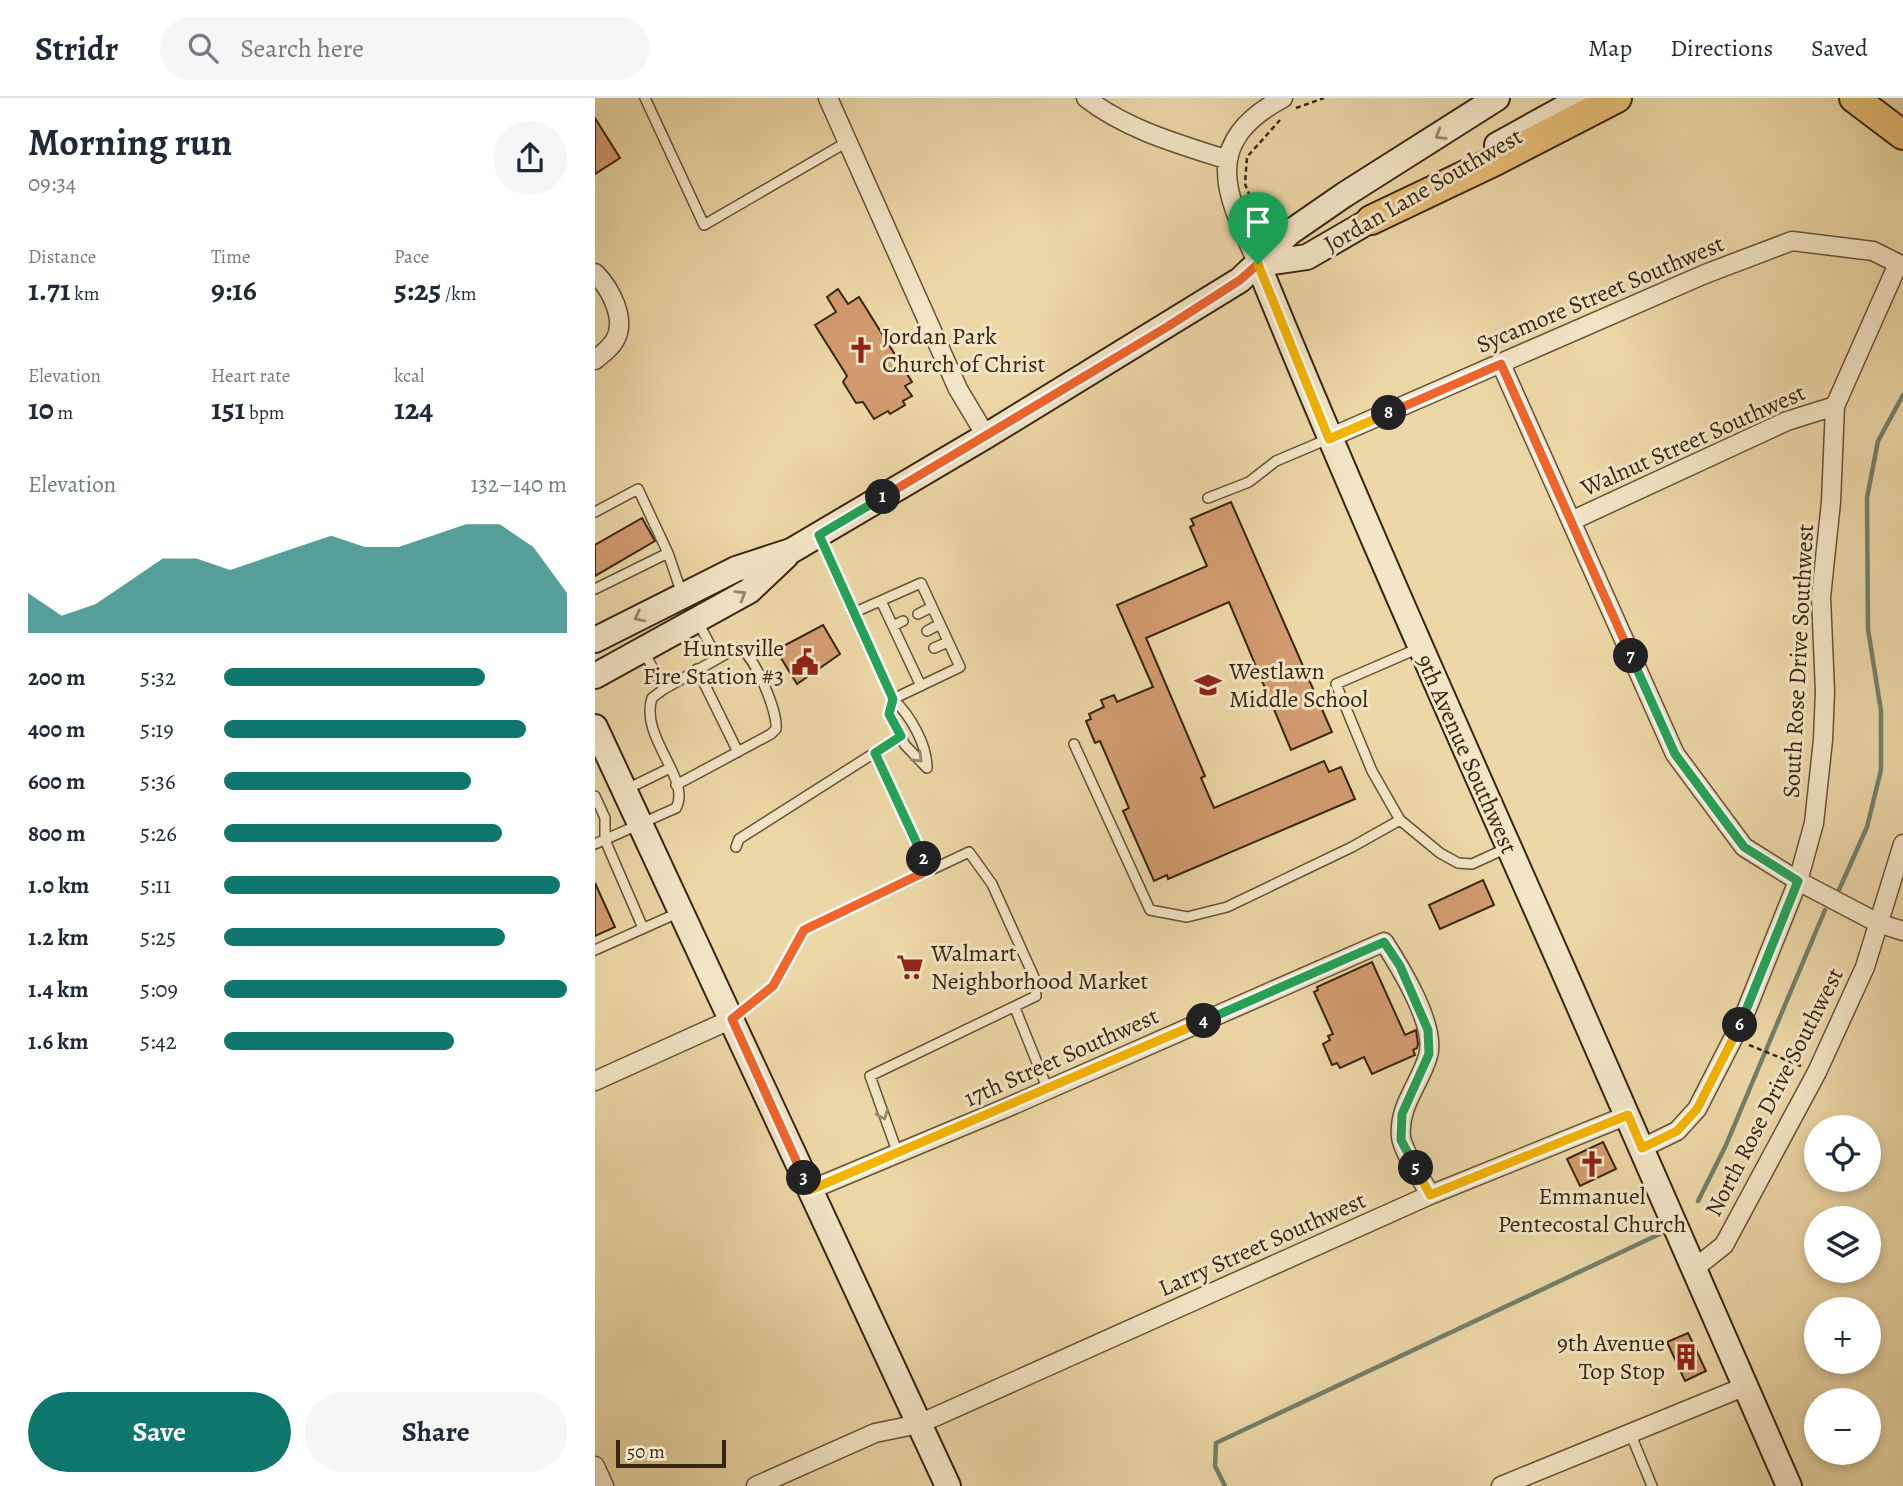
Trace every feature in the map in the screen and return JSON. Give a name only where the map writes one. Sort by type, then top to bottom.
[{"type":"main road","name":"Jordan Lane Southwest","points":[[595,676],[749,591],[792,551],[1167,327],[1240,280],[1289,233],[1311,217],[1497,98]]},
{"type":"main road","name":"Jordan Lane Southwest","points":[[1258,264],[1307,257],[1582,98]]},
{"type":"main road","points":[[1371,220],[1495,161],[1617,98]]},
{"type":"main road","points":[[1854,98],[1903,135]]},
{"type":"main road","name":"9th Avenue Southwest","points":[[1258,264],[1329,439],[1419,648],[1628,1115],[1789,1486]]},
{"type":"main road","name":"Jordan Lane Southwest","points":[[595,640],[736,569],[792,551]]},
{"type":"main road","points":[[595,727],[683,911],[948,1486]]},
{"type":"street","points":[[828,98],[958,389],[986,436]]},
{"type":"street","points":[[1086,98],[1105,113],[1164,139],[1228,160],[1245,128],[1264,110],[1283,98]]},
{"type":"street","name":"9th Avenue Southwest","points":[[1228,160],[1230,199],[1258,264]]},
{"type":"street","name":"Sycamore Street Southwest","points":[[1329,439],[1705,274],[1791,241],[1873,251],[1900,265]]},
{"type":"street","name":"South Rose Drive Southwest","points":[[1642,1148],[1677,1131],[1697,1109],[1742,1021],[1798,881],[1814,823],[1823,740],[1825,691],[1821,597],[1831,502],[1835,406],[1900,265]]},
{"type":"street","points":[[595,273],[611,295],[619,327],[614,342],[595,360]]},
{"type":"street","points":[[1501,364],[1675,754],[1744,847],[1798,881],[1878,923],[1903,931]]},
{"type":"street","name":"Walnut Street Southwest","points":[[1571,521],[1787,421],[1835,406]]},
{"type":"street","name":"North Rose Drive Southwest","points":[[1695,1268],[1724,1245],[1817,1072],[1865,967],[1903,844]]},
{"type":"street","name":"17th Street Southwest","points":[[810,1190],[1048,1090],[1384,942],[1400,966],[1428,1030],[1429,1054],[1402,1114],[1401,1140],[1430,1195]]},
{"type":"street","points":[[595,1082],[732,1019]]},
{"type":"street","name":"Larry Street Southwest","points":[[756,1486],[875,1433],[919,1424],[1430,1195],[1628,1115]]},
{"type":"street","points":[[1501,1486],[1746,1386]]},
{"type":"street","points":[[595,1466],[604,1486]]},
{"type":"lane","points":[[645,98],[704,225],[847,142]]},
{"type":"lane","points":[[1208,498],[1249,482],[1276,461],[1329,439]]},
{"type":"lane","points":[[595,512],[638,489],[668,553],[683,595]]},
{"type":"lane","points":[[819,535],[893,699],[904,709],[918,736],[927,756],[927,768],[905,745],[889,714],[893,699]]},
{"type":"lane","points":[[595,589],[668,553]]},
{"type":"lane","points":[[853,613],[921,583],[960,667],[893,699]]},
{"type":"lane","points":[[881,601],[893,626],[906,641],[921,686]]},
{"type":"lane","points":[[918,614],[932,607]]},
{"type":"lane","points":[[697,621],[717,659]]},
{"type":"lane","points":[[893,626],[903,621]]},
{"type":"lane","points":[[927,631],[940,624]]},
{"type":"lane","points":[[934,648],[948,642]]},
{"type":"lane","points":[[595,844],[642,825],[676,807],[679,802],[677,785],[649,719],[652,698],[697,670],[740,648],[749,656],[777,721],[776,729],[677,785]]},
{"type":"lane","points":[[1419,648],[1336,684],[1372,771],[1400,820],[1440,853],[1464,865],[1508,848]]},
{"type":"lane","points":[[643,650],[664,689]]},
{"type":"lane","points":[[697,670],[738,752]]},
{"type":"lane","points":[[736,847],[739,839],[901,736]]},
{"type":"lane","points":[[1074,744],[1150,910],[1187,917],[1227,907],[1352,847],[1400,820]]},
{"type":"lane","points":[[875,753],[929,870]]},
{"type":"lane","points":[[625,790],[670,768]]},
{"type":"lane","points":[[595,796],[605,818],[605,840],[643,928]]},
{"type":"lane","points":[[732,1019],[773,986],[804,930],[969,852],[982,867],[1036,982],[1036,996],[870,1076],[898,1154]]},
{"type":"lane","points":[[595,950],[683,911]]},
{"type":"lane","points":[[1015,1008],[1048,1090]]},
{"type":"lane","points":[[1631,1435],[1652,1486]]},
{"type":"path","points":[[1275,217],[1254,204],[1245,184],[1247,157],[1287,111],[1324,98]]},
{"type":"path","points":[[1757,1048],[1817,1072]]},
{"type":"building","points":[[595,118],[620,158],[595,174]]},
{"type":"building","name":"Jordan Park Church of Christ","points":[[838,289],[848,304],[859,297],[912,382],[905,386],[912,396],[903,401],[905,405],[890,414],[888,411],[874,419],[863,402],[856,403],[843,382],[847,376],[815,325],[836,312],[827,297]]},
{"type":"building","points":[[1231,502],[1332,732],[1291,750],[1229,602],[1146,638],[1205,776],[1201,778],[1214,808],[1324,761],[1329,772],[1341,767],[1355,799],[1168,879],[1167,875],[1154,881],[1123,811],[1129,808],[1100,741],[1095,743],[1086,721],[1091,719],[1089,714],[1104,707],[1101,700],[1114,695],[1117,702],[1153,687],[1117,605],[1207,566],[1190,527],[1194,525],[1191,519]]},
{"type":"building","points":[[642,518],[655,541],[595,576],[595,545]]},
{"type":"building","name":"Huntsville Fire Station #3","points":[[823,625],[840,654],[797,684],[776,650]]},
{"type":"building","points":[[1483,880],[1494,905],[1440,929],[1429,905]]},
{"type":"building","points":[[595,883],[615,927],[595,936]]},
{"type":"building","points":[[1372,962],[1405,1035],[1416,1030],[1418,1044],[1413,1050],[1415,1055],[1372,1074],[1364,1057],[1340,1068],[1337,1063],[1332,1065],[1323,1044],[1330,1040],[1328,1036],[1333,1034],[1314,992],[1318,990],[1317,987]]},
{"type":"building","name":"Emmanuel Pentecostal Church","points":[[1603,1142],[1616,1169],[1580,1186],[1567,1159]]},
{"type":"building","name":"9th Avenue Top Stop","points":[[1688,1333],[1706,1371],[1685,1381],[1667,1342]]},
{"type":"waterway","points":[[1839,890],[1867,827],[1881,770],[1881,711],[1868,629],[1867,498],[1878,441],[1903,395]]},
{"type":"waterway","points":[[1698,1201],[1726,1145],[1825,910]]},
{"type":"waterway","points":[[1225,1486],[1215,1466],[1216,1443],[1664,1232]]},
{"type":"place","name":"Jordan Park Church of Christ","points":[[861,350]]},
{"type":"place","name":"Huntsville Fire Station #3","points":[[805,662]]},
{"type":"place","name":"Westlawn Middle School","points":[[1208,685]]},
{"type":"place","name":"Walmart Neighborhood Market","points":[[910,967]]},
{"type":"place","name":"Emmanuel Pentecostal Church","points":[[1592,1164]]},
{"type":"place","name":"9th Avenue Top Stop","points":[[1686,1357]]},
{"type":"route","points":[[1258,264],[1329,439],[1501,364],[1675,754],[1744,847],[1798,881],[1742,1021],[1697,1109],[1677,1131],[1642,1148],[1628,1115],[1430,1195],[1401,1140],[1402,1114],[1429,1054],[1428,1030],[1400,966],[1384,942],[1006,1108],[810,1190],[732,1019],[773,986],[804,930],[929,870],[875,753],[901,736],[889,714],[893,699],[819,535],[1167,327],[1240,280],[1258,264]]}]
